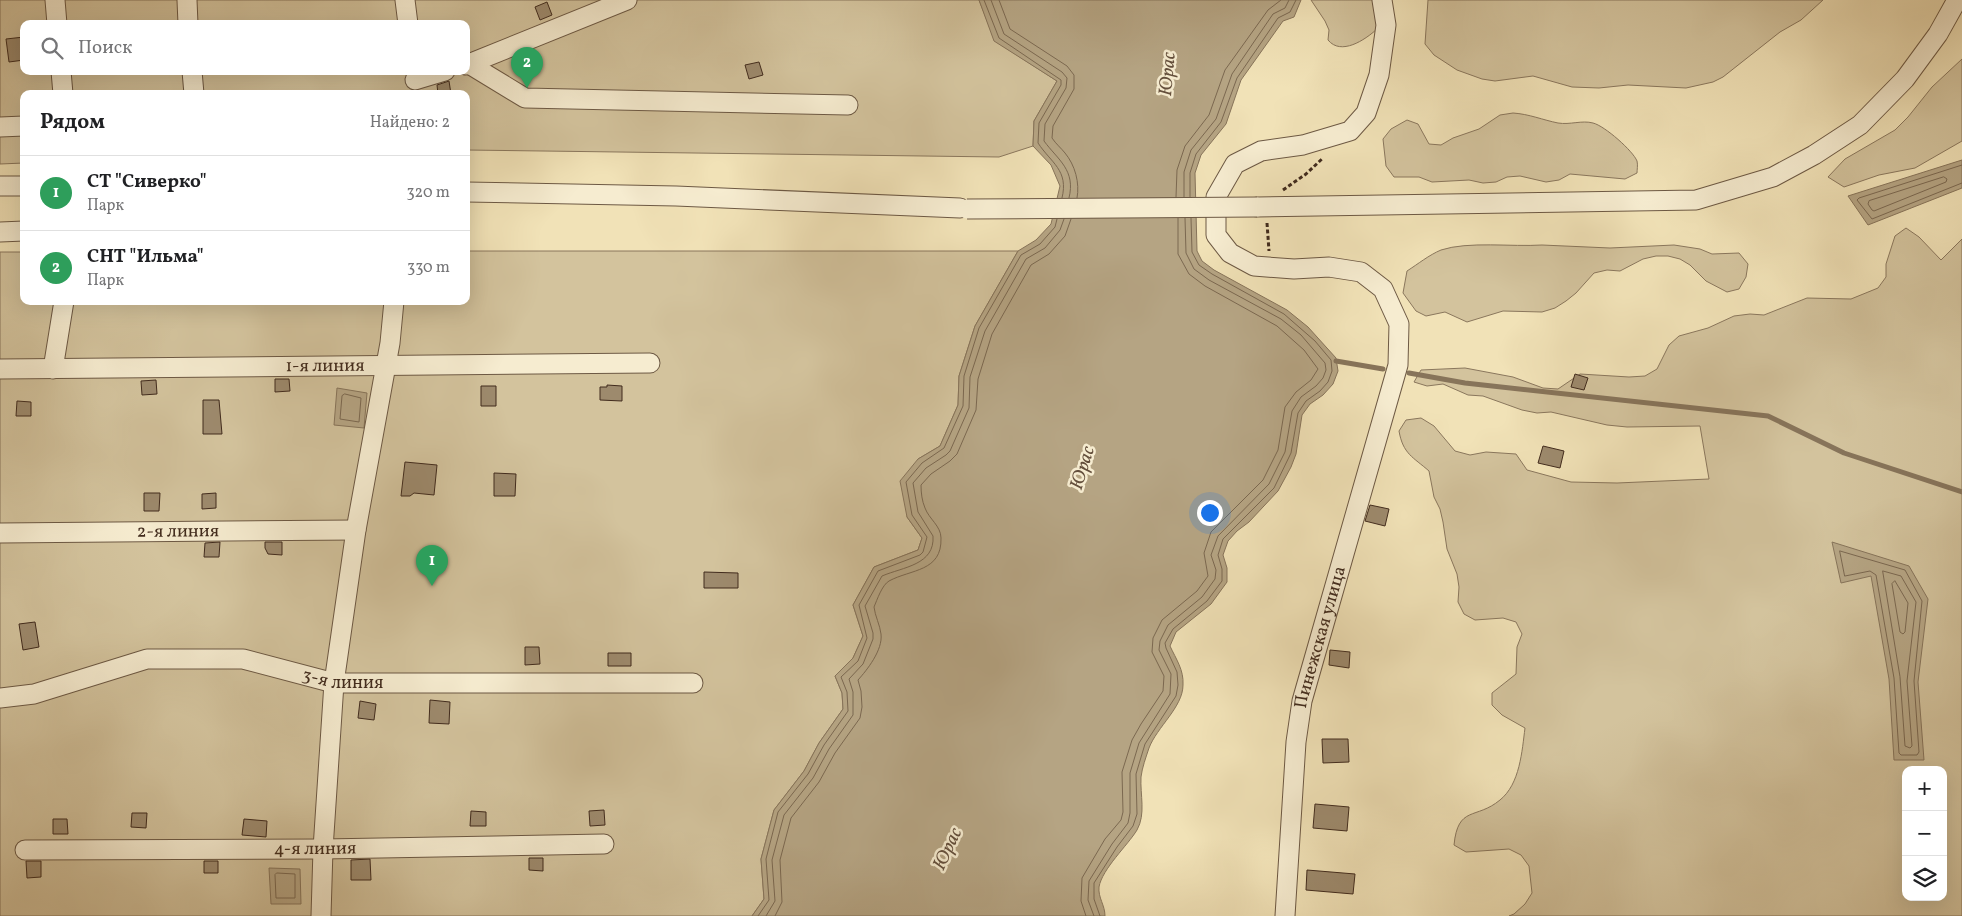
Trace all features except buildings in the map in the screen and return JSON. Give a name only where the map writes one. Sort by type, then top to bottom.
[{"type":"street","points":[[55,0],[57,20]]},
{"type":"street","points":[[187,0],[188,20]]},
{"type":"street","points":[[405,0],[408,20]]},
{"type":"street","points":[[470,63],[627,0]]},
{"type":"street","name":"Пинежская улица","points":[[1285,916],[1296,742],[1302,702],[1398,365],[1400,324],[1383,289],[1361,272],[1329,267],[1294,269],[1254,266],[1230,253],[1216,235],[1216,197],[1235,164],[1261,151],[1303,145],[1350,131],[1366,113],[1379,75],[1386,26],[1382,0]]},
{"type":"street","points":[[470,192],[676,196],[964,208],[1262,212],[1696,200],[1773,176],[1814,155],[1860,125],[1905,80],[1938,34],[1957,0]]},
{"type":"street","points":[[470,65],[525,98],[848,105]]},
{"type":"street","points":[[62,75],[64,90]]},
{"type":"street","points":[[192,75],[194,90]]},
{"type":"street","points":[[413,82],[433,75]]},
{"type":"street","points":[[0,126],[20,126]]},
{"type":"street","points":[[0,186],[20,186]]},
{"type":"street","points":[[0,232],[20,231]]},
{"type":"street","points":[[53,369],[63,305]]},
{"type":"street","points":[[322,916],[323,849],[334,683],[356,530],[385,366],[393,305]]},
{"type":"street","name":"1-я линия","points":[[0,369],[650,363]]},
{"type":"street","name":"2-я линия","points":[[0,534],[356,530]]},
{"type":"street","name":"3-я линия","points":[[0,698],[34,694],[147,659],[243,659],[334,683],[693,683]]},
{"type":"street","name":"4-я линия","points":[[25,850],[323,849],[604,844]]},
{"type":"path","points":[[1282,191],[1306,174],[1325,156]]},
{"type":"path","points":[[1262,212],[1269,250]]},
{"type":"shaded area","points":[[0,0],[979,0],[995,41],[1057,81],[1034,121],[1033,146],[999,157],[470,150],[470,90],[20,90],[20,163],[0,164]]},
{"type":"shaded area","points":[[1311,0],[1375,0],[1377,29],[1353,45],[1339,47],[1333,45],[1328,40],[1329,30],[1325,21]]},
{"type":"shaded area","points":[[1428,0],[1823,0],[1801,20],[1780,32],[1723,77],[1713,82],[1686,88],[1628,85],[1599,88],[1572,87],[1533,76],[1495,81],[1482,79],[1457,70],[1434,55],[1425,44]]},
{"type":"shaded area","points":[[1962,59],[1962,141],[1915,168],[1879,175],[1844,187],[1828,177],[1845,159],[1895,130],[1932,87]]},
{"type":"shaded area","points":[[1513,113],[1558,123],[1589,122],[1598,125],[1618,139],[1630,151],[1637,161],[1637,173],[1625,179],[1570,174],[1559,180],[1546,182],[1520,176],[1483,183],[1469,180],[1432,182],[1419,177],[1394,177],[1386,166],[1383,139],[1391,129],[1407,120],[1418,124],[1429,144],[1441,145],[1453,138],[1479,129],[1500,115]]},
{"type":"shaded area","points":[[1906,228],[1919,237],[1941,260],[1962,239],[1962,916],[1509,916],[1525,904],[1532,893],[1529,866],[1521,855],[1509,849],[1466,852],[1454,845],[1456,832],[1464,818],[1500,800],[1512,785],[1519,767],[1525,728],[1502,715],[1492,705],[1492,693],[1516,674],[1517,647],[1522,634],[1516,622],[1503,618],[1475,620],[1464,614],[1458,602],[1459,587],[1457,574],[1447,549],[1440,509],[1434,497],[1429,471],[1406,450],[1399,431],[1406,420],[1421,418],[1434,426],[1455,451],[1470,455],[1486,452],[1516,454],[1527,470],[1571,482],[1617,483],[1709,479],[1700,426],[1627,427],[1607,425],[1551,412],[1537,413],[1522,410],[1483,396],[1468,395],[1443,384],[1427,386],[1414,382],[1421,370],[1465,368],[1513,377],[1543,388],[1558,389],[1580,374],[1645,376],[1657,369],[1669,345],[1679,336],[1708,328],[1734,316],[1764,315],[1807,298],[1851,299],[1878,288],[1886,277],[1886,264],[1895,236]]},
{"type":"shaded area","points":[[1477,245],[1610,248],[1674,245],[1700,249],[1712,254],[1739,253],[1748,264],[1746,277],[1739,289],[1727,292],[1706,281],[1690,265],[1680,259],[1656,256],[1643,259],[1620,271],[1607,270],[1594,273],[1576,293],[1555,308],[1542,312],[1503,311],[1467,322],[1445,312],[1426,316],[1416,311],[1403,293],[1407,271],[1441,250]]},
{"type":"shaded area","points":[[470,251],[1018,251],[975,326],[959,376],[958,405],[940,446],[918,459],[907,517],[922,538],[918,550],[874,567],[853,605],[863,636],[853,658],[835,676],[842,693],[843,709],[819,743],[804,771],[774,810],[761,859],[764,899],[752,916],[0,916],[0,252],[20,252],[20,305],[470,305]]},
{"type":"water","name":"Юрас","points":[[979,0],[1301,0],[1294,17],[1283,21],[1241,80],[1226,124],[1201,155],[1195,173],[1197,251],[1202,261],[1214,270],[1287,310],[1308,327],[1336,358],[1338,371],[1333,384],[1323,395],[1310,404],[1302,415],[1296,454],[1278,491],[1228,541],[1223,555],[1227,568],[1227,582],[1211,604],[1176,632],[1170,646],[1182,674],[1182,693],[1179,701],[1153,740],[1145,759],[1141,777],[1142,811],[1140,824],[1101,880],[1099,891],[1105,916],[752,916],[764,899],[761,859],[774,810],[804,771],[819,743],[843,709],[842,693],[835,676],[853,658],[863,636],[853,605],[874,567],[918,550],[922,538],[907,517],[900,481],[918,459],[940,446],[958,405],[959,376],[975,326],[1018,251],[1036,240],[1051,224],[1060,186],[1051,165],[1033,146],[1034,121],[1057,81],[994,41]]},
{"type":"water","points":[[1962,160],[1962,188],[1868,225],[1848,196]]},
{"type":"water","points":[[337,388],[367,393],[364,428],[334,425]]},
{"type":"water","points":[[1832,542],[1909,566],[1928,599],[1918,682],[1924,760],[1894,760],[1889,679],[1871,576],[1841,583]]},
{"type":"water","points":[[269,868],[300,869],[301,904],[271,904]]},
{"type":"waterway","points":[[1336,361],[1383,369]]},
{"type":"waterway","points":[[1409,373],[1465,383],[1768,416],[1844,453],[1962,492]]},
{"type":"place","name":"СНТ \"Ильма\"","points":[[527,88]]},
{"type":"place","name":"СТ \"Сиверко\"","points":[[432,586]]}]
